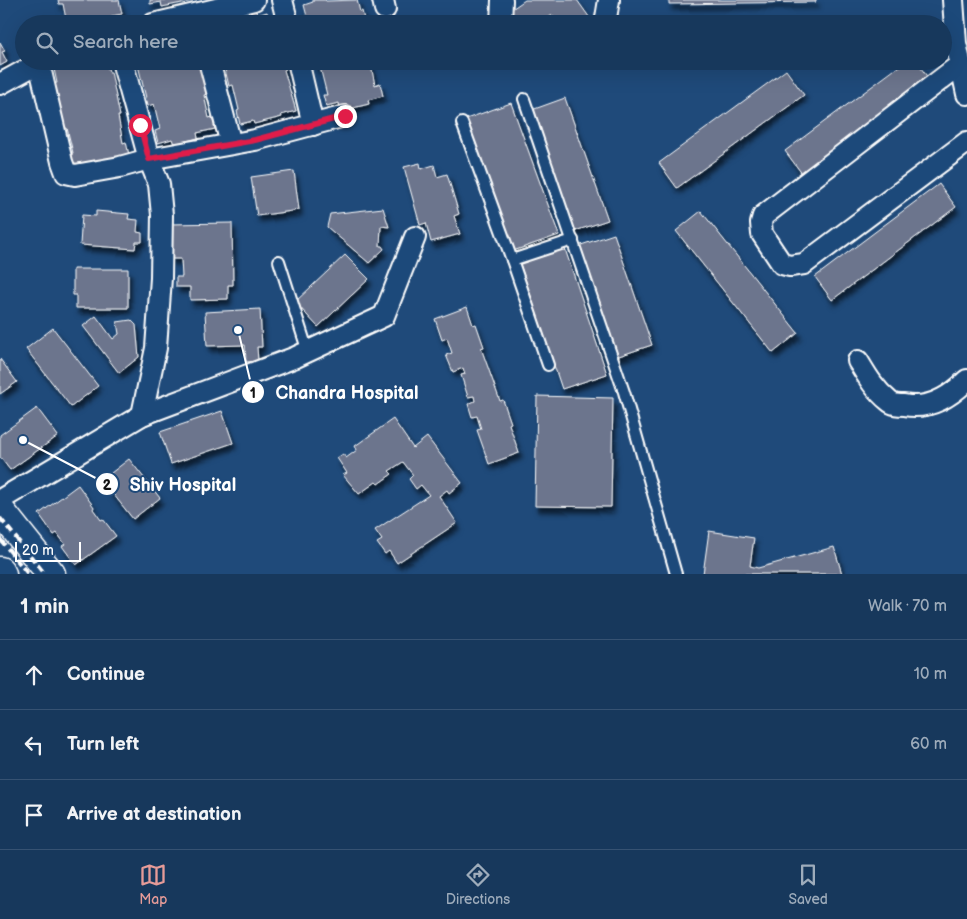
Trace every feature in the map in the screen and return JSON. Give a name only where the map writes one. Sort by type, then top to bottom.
[{"type":"main road","points":[[0,510],[51,574]]},
{"type":"street","points":[[207,15],[254,0]]},
{"type":"street","points":[[282,0],[286,15]]},
{"type":"street","points":[[501,15],[502,0]]},
{"type":"street","points":[[606,15],[608,0]]},
{"type":"street","points":[[953,0],[956,43],[967,94]]},
{"type":"street","points":[[960,64],[763,216],[761,223],[762,234],[782,264],[790,266],[804,264],[967,142]]},
{"type":"street","points":[[0,84],[26,70]]},
{"type":"street","points":[[43,70],[62,162],[66,173],[75,176],[149,159],[255,140],[345,116]]},
{"type":"street","points":[[124,70],[149,159],[159,184],[162,215],[161,278],[156,348],[142,416]]},
{"type":"street","points":[[211,70],[231,144]]},
{"type":"street","points":[[300,70],[313,125]]},
{"type":"street","points":[[0,500],[142,416],[308,352],[384,316],[416,237]]},
{"type":"street","points":[[858,361],[874,387],[891,403],[911,407],[936,403],[956,392],[967,380]]},
{"type":"lane","points":[[524,99],[624,392],[676,574]]},
{"type":"lane","points":[[462,123],[548,365]]},
{"type":"lane","points":[[512,260],[573,240]]},
{"type":"lane","points":[[279,261],[308,352]]},
{"type":"building","points":[[58,0],[119,0],[122,14],[65,15],[63,4],[59,4]]},
{"type":"building","points":[[150,0],[192,1],[162,7],[161,2],[150,4]]},
{"type":"building","points":[[313,0],[357,0],[360,12],[362,11],[363,15],[307,15],[304,5],[313,2]]},
{"type":"building","points":[[525,0],[577,0],[588,15],[511,15],[509,11]]},
{"type":"building","points":[[669,0],[816,0],[816,2],[669,4]]},
{"type":"building","points":[[256,10],[257,15],[245,15],[244,13]]},
{"type":"building","points":[[267,12],[268,15],[257,15]]},
{"type":"building","points":[[0,42],[5,51],[2,52],[7,62],[0,66]]},
{"type":"building","points":[[54,70],[108,70],[111,72],[120,116],[118,116],[123,143],[126,142],[129,155],[71,168],[68,154],[73,153],[67,128],[62,129],[52,84],[57,83]]},
{"type":"building","points":[[139,70],[201,70],[207,94],[204,95],[209,118],[212,117],[215,129],[197,133],[198,138],[174,144],[172,139],[158,143],[155,131],[160,129],[154,104],[148,106]]},
{"type":"building","points":[[225,70],[284,70],[296,111],[281,115],[282,117],[254,124],[253,121],[240,124],[233,85],[229,86]]},
{"type":"building","points":[[321,70],[372,70],[375,85],[380,83],[383,96],[368,100],[369,104],[341,111],[339,103],[326,106],[323,95],[327,95]]},
{"type":"building","points":[[786,70],[804,95],[677,188],[659,163]]},
{"type":"building","points":[[894,70],[922,70],[931,82],[803,175],[785,151]]},
{"type":"building","points":[[565,98],[608,220],[572,232],[529,111]]},
{"type":"building","points":[[511,103],[559,235],[513,251],[466,119]]},
{"type":"building","points":[[420,163],[421,169],[434,165],[437,177],[447,174],[459,214],[454,216],[460,234],[431,242],[426,223],[420,225],[404,167]]},
{"type":"building","points":[[294,171],[299,210],[257,216],[251,177]]},
{"type":"building","points":[[939,184],[956,207],[832,300],[815,277]]},
{"type":"building","points":[[383,208],[389,227],[381,226],[380,246],[384,249],[369,263],[327,227],[330,214]]},
{"type":"building","points":[[96,211],[129,214],[128,219],[138,220],[137,232],[142,233],[142,242],[136,242],[135,249],[80,245],[82,215],[96,216]]},
{"type":"building","points":[[701,211],[798,333],[773,353],[676,231]]},
{"type":"building","points":[[232,223],[233,285],[228,285],[228,299],[190,300],[190,287],[176,287],[176,277],[182,277],[181,259],[170,259],[169,224]]},
{"type":"building","points":[[614,234],[652,345],[616,357],[578,246]]},
{"type":"building","points":[[564,246],[607,374],[562,389],[519,261]]},
{"type":"building","points":[[345,255],[369,279],[318,327],[295,302]]},
{"type":"building","points":[[73,269],[128,269],[128,308],[76,308],[76,295],[73,295]]},
{"type":"building","points":[[467,307],[473,325],[476,324],[484,347],[481,348],[500,401],[503,400],[519,453],[489,464],[477,430],[481,429],[477,416],[472,417],[468,404],[475,401],[474,396],[468,397],[461,375],[465,374],[463,368],[453,372],[446,355],[452,353],[447,338],[442,340],[435,319]]},
{"type":"building","points":[[260,309],[262,347],[257,347],[258,361],[246,362],[245,345],[207,346],[205,312]]},
{"type":"building","points":[[96,316],[113,339],[119,334],[117,322],[131,320],[136,325],[139,357],[119,373],[83,326]]},
{"type":"building","points":[[53,328],[98,386],[71,407],[26,349]]},
{"type":"building","points":[[0,359],[17,382],[0,394]]},
{"type":"building","points":[[537,396],[613,398],[611,507],[535,506]]},
{"type":"building","points":[[37,408],[58,436],[10,470],[0,457],[0,435]]},
{"type":"building","points":[[222,411],[233,443],[171,464],[160,432]]},
{"type":"building","points":[[393,419],[413,448],[427,437],[462,483],[449,493],[447,490],[439,496],[457,523],[397,563],[389,551],[385,554],[377,543],[382,540],[375,530],[429,495],[421,485],[416,489],[409,479],[413,475],[403,462],[389,471],[392,474],[359,494],[343,475],[347,473],[337,458],[343,454],[346,458],[357,450],[355,446]]},
{"type":"building","points":[[129,459],[160,498],[133,519],[102,480]]},
{"type":"building","points":[[78,485],[101,520],[103,519],[116,536],[76,565],[62,546],[65,544],[57,533],[54,535],[39,514]]},
{"type":"building","points":[[709,531],[754,538],[750,566],[758,568],[834,547],[842,574],[703,574]]},
{"type":"railway","points":[[0,518],[45,574]]},
{"type":"railway","points":[[0,539],[28,574]]},
{"type":"place","name":"Chandra Hospital","points":[[238,330]]},
{"type":"place","name":"Shiv Hospital","points":[[23,440]]},
{"type":"route","points":[[140,125],[149,159],[255,140],[345,116]]}]
